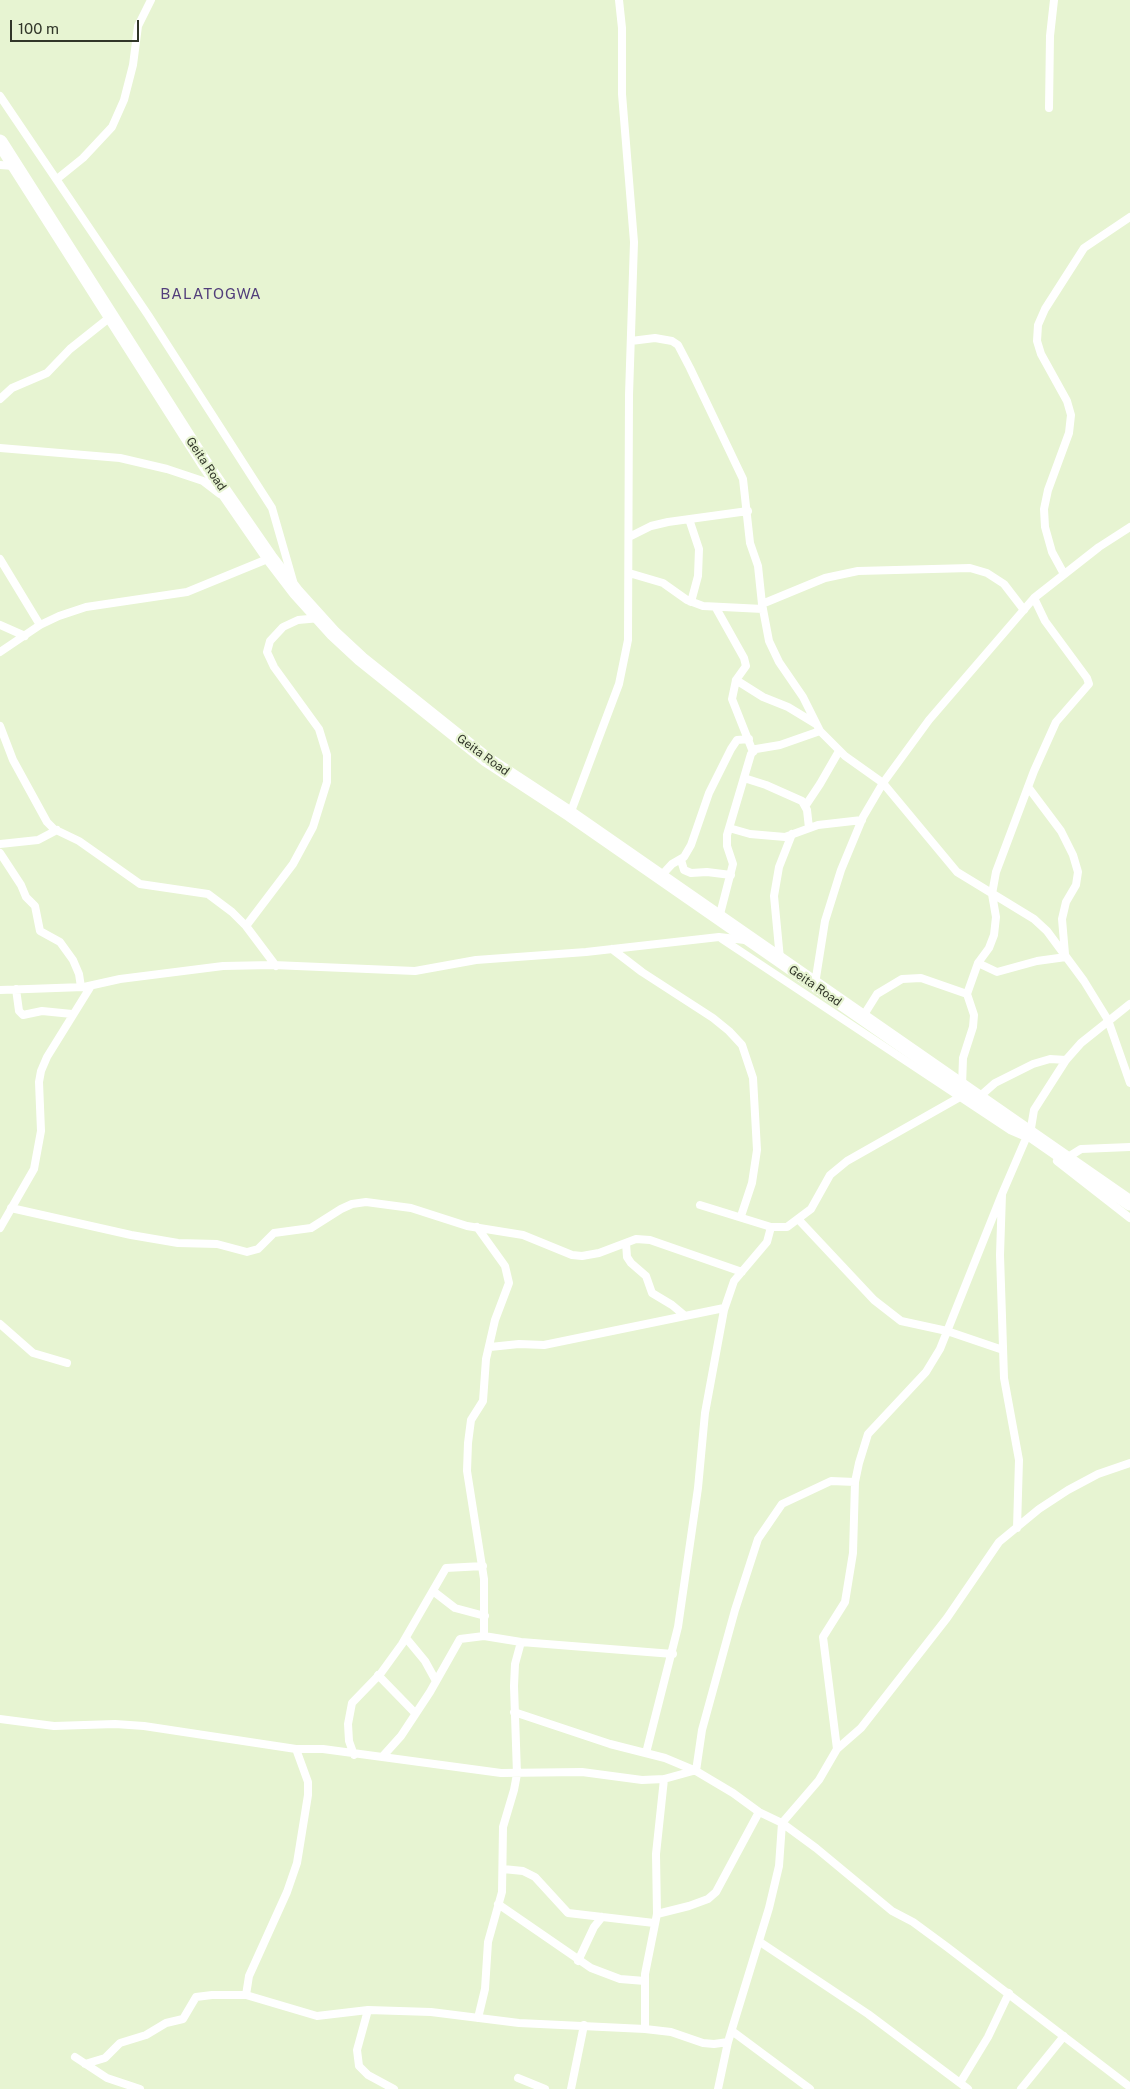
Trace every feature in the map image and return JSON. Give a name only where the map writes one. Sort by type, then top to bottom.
[{"type":"highway","name":"Geita Road","points":[[0,142],[233,505],[296,592],[361,660],[486,759],[570,814],[752,940],[862,1018],[961,1092],[978,1098],[1028,1135],[1130,1203]]},
{"type":"street","points":[[57,179],[83,158],[112,127],[124,100],[133,65],[138,26],[151,0]]},
{"type":"street","points":[[570,814],[608,716],[625,661],[628,640],[628,394],[634,242],[622,103],[622,28],[619,0]]},
{"type":"street","points":[[1049,108],[1050,36],[1054,0]]},
{"type":"street","points":[[0,96],[148,314],[272,508],[296,592]]},
{"type":"street","points":[[0,165],[16,166]]},
{"type":"street","points":[[1064,574],[1052,552],[1045,527],[1044,509],[1048,490],[1069,433],[1071,415],[1067,401],[1041,354],[1037,341],[1038,325],[1045,309],[1084,248],[1130,217]]},
{"type":"street","points":[[0,399],[4,393],[12,388],[48,373],[70,349],[109,318],[113,320]]},
{"type":"street","points":[[631,341],[655,338],[670,340],[678,345],[743,479],[750,543],[758,566],[762,607],[769,640],[773,650],[803,697],[818,727],[839,751],[883,783],[956,872],[1034,919],[1047,931],[1108,1020],[1130,1082]]},
{"type":"street","points":[[0,448],[120,458],[167,469],[203,481],[233,505]]},
{"type":"street","points":[[629,537],[652,526],[748,511]]},
{"type":"street","points":[[689,520],[699,549],[698,576],[691,602]]},
{"type":"street","points":[[814,985],[825,921],[841,870],[862,820],[883,783],[928,720],[1034,598],[1130,527]]},
{"type":"street","points":[[0,652],[40,625],[86,606],[187,592],[270,558]]},
{"type":"street","points":[[0,559],[40,625]]},
{"type":"street","points":[[628,573],[664,582],[691,602],[716,608],[762,607],[825,578],[858,572],[970,568],[987,573],[1004,584],[1024,610]]},
{"type":"street","points":[[961,1092],[963,1058],[973,1027],[974,1015],[967,994],[978,963],[989,948],[994,935],[996,917],[992,894],[996,872],[1049,735],[1056,722],[1089,684],[1088,678],[1045,621],[1034,598]]},
{"type":"street","points":[[716,608],[744,658],[746,666],[736,680],[732,699],[733,706],[749,739],[753,752],[726,840],[733,864],[719,918]]},
{"type":"street","points":[[246,926],[293,864],[313,827],[327,782],[327,755],[319,729],[274,667],[268,652],[270,641],[283,627],[298,620],[320,618]]},
{"type":"street","points":[[0,626],[25,636]]},
{"type":"street","points":[[736,680],[763,697],[788,707],[818,727]]},
{"type":"street","points":[[0,726],[13,760],[47,822],[57,830],[79,841],[140,884],[208,894],[232,912],[246,926],[276,966]]},
{"type":"street","points":[[753,752],[818,727]]},
{"type":"street","points":[[660,877],[672,864],[681,860],[691,845],[709,793],[731,749],[737,740],[749,739]]},
{"type":"street","points":[[808,828],[806,805],[839,751]]},
{"type":"street","points":[[744,778],[793,796],[806,805]]},
{"type":"street","points":[[1028,787],[1061,831],[1073,855],[1078,872],[1076,885],[1066,902],[1062,919],[1065,955]]},
{"type":"street","points":[[729,828],[767,836],[792,834],[826,823],[862,820]]},
{"type":"street","points":[[0,844],[38,840],[57,830]]},
{"type":"street","points":[[780,961],[774,896],[779,867],[792,834]]},
{"type":"street","points":[[0,853],[21,885],[26,897],[35,906],[40,931],[60,942],[73,960],[79,974],[81,987]]},
{"type":"street","points":[[681,860],[684,870],[691,873],[707,872],[731,875]]},
{"type":"street","points":[[0,990],[81,987],[192,969],[276,966],[415,971],[476,960],[612,949],[719,937],[752,940]]},
{"type":"street","points":[[719,937],[961,1092],[1010,1130],[1028,1135],[1130,1218]]},
{"type":"street","points":[[612,949],[642,972],[713,1018],[729,1031],[742,1046],[753,1078],[757,1150],[752,1183],[741,1216]]},
{"type":"street","points":[[978,963],[997,972],[1065,955]]},
{"type":"street","points":[[862,1018],[877,994],[893,983],[910,977],[921,978],[967,994]]},
{"type":"street","points":[[0,1228],[34,1169],[41,1131],[39,1082],[41,1071],[72,1014],[90,986]]},
{"type":"street","points":[[16,989],[19,1011],[24,1015],[42,1011],[72,1014]]},
{"type":"street","points":[[837,1749],[823,1637],[845,1602],[853,1553],[855,1482],[868,1434],[881,1418],[896,1407],[926,1372],[940,1349],[1002,1194],[1028,1135],[1034,1110],[1066,1060],[1108,1020],[1130,1004]]},
{"type":"street","points":[[978,1098],[995,1083],[1033,1064],[1056,1058],[1066,1060]]},
{"type":"street","points":[[700,1205],[741,1216],[771,1227],[787,1227],[811,1209],[830,1175],[847,1160],[961,1092]]},
{"type":"street","points":[[1065,1159],[1082,1149],[1130,1147]]},
{"type":"street","points":[[1002,1194],[1000,1255],[1004,1378],[1019,1460],[1017,1528]]},
{"type":"street","points":[[11,1208],[131,1235],[178,1243],[217,1244],[247,1252],[258,1249],[274,1233],[311,1228],[352,1204],[366,1202],[410,1208],[428,1215],[476,1227],[523,1234],[572,1255],[582,1256],[599,1253],[636,1239],[650,1240],[742,1272]]},
{"type":"street","points":[[798,1219],[874,1300],[901,1321],[947,1331],[974,1342],[1003,1350]]},
{"type":"street","points":[[476,1227],[505,1266],[509,1282],[494,1320],[484,1371],[483,1401],[471,1420],[467,1471],[483,1566],[484,1636]]},
{"type":"street","points":[[646,1753],[672,1654],[693,1531],[705,1413],[724,1308],[734,1280],[767,1242],[771,1227]]},
{"type":"street","points":[[626,1242],[627,1257],[631,1264],[646,1276],[652,1293],[684,1315]]},
{"type":"street","points":[[490,1346],[544,1345],[724,1308]]},
{"type":"street","points":[[0,1324],[33,1353],[67,1363]]},
{"type":"street","points":[[718,2089],[728,2042],[760,1942],[779,1866],[782,1823],[819,1780],[837,1749],[861,1728],[947,1618],[988,1556],[1039,1509],[1068,1490],[1098,1474],[1130,1463]]},
{"type":"street","points":[[694,1771],[702,1730],[735,1610],[758,1539],[782,1504],[831,1481],[855,1482]]},
{"type":"street","points":[[354,1755],[349,1741],[349,1712],[358,1695],[378,1675],[406,1638],[446,1568],[483,1566]]},
{"type":"street","points":[[432,1591],[455,1608],[485,1616]]},
{"type":"street","points":[[383,1756],[401,1736],[436,1682],[460,1640],[484,1636],[521,1642],[672,1654]]},
{"type":"street","points":[[406,1638],[420,1654],[436,1682]]},
{"type":"street","points":[[478,2018],[485,1989],[488,1942],[498,1904],[504,1869],[503,1827],[517,1774],[514,1712],[515,1664],[521,1642]]},
{"type":"street","points":[[378,1675],[415,1713]]},
{"type":"street","points":[[514,1712],[610,1744],[646,1753],[694,1771],[733,1793],[759,1812],[782,1823],[844,1870],[892,1911],[929,1933],[1130,2087]]},
{"type":"street","points":[[0,1719],[54,1726],[107,1724],[144,1726],[296,1749],[323,1749],[354,1755],[383,1756],[425,1764],[517,1774],[582,1772],[642,1780],[664,1779],[694,1771]]},
{"type":"street","points":[[246,1995],[254,1962],[287,1892],[297,1863],[308,1788],[306,1773],[296,1749]]},
{"type":"street","points":[[645,2029],[645,1982],[657,1914],[656,1854],[664,1779]]},
{"type":"street","points":[[657,1914],[708,1899],[716,1892],[759,1812]]},
{"type":"street","points":[[504,1869],[523,1871],[535,1877],[568,1913],[654,1923]]},
{"type":"street","points":[[498,1904],[578,1961],[606,1976],[645,1982]]},
{"type":"street","points":[[578,1961],[594,1927],[602,1917]]},
{"type":"street","points":[[760,1942],[868,2014],[968,2089]]},
{"type":"street","points":[[960,2083],[988,2037],[1009,1993]]},
{"type":"street","points":[[85,2064],[108,2056],[120,2043],[146,2035],[166,2023],[183,2019],[196,1997],[246,1995],[318,2016],[368,2010],[431,2012],[519,2022],[645,2029],[671,2032],[703,2043],[728,2042]]},
{"type":"street","points":[[368,2010],[357,2050],[359,2066],[368,2075],[394,2089]]},
{"type":"street","points":[[571,2089],[584,2025]]},
{"type":"street","points":[[732,2031],[810,2089]]},
{"type":"street","points":[[1021,2089],[1064,2036]]},
{"type":"street","points":[[75,2057],[107,2078],[140,2089]]},
{"type":"street","points":[[518,2078],[545,2089]]},
{"type":"district","name":"BALATOGWA","points":[[211,294]]}]
